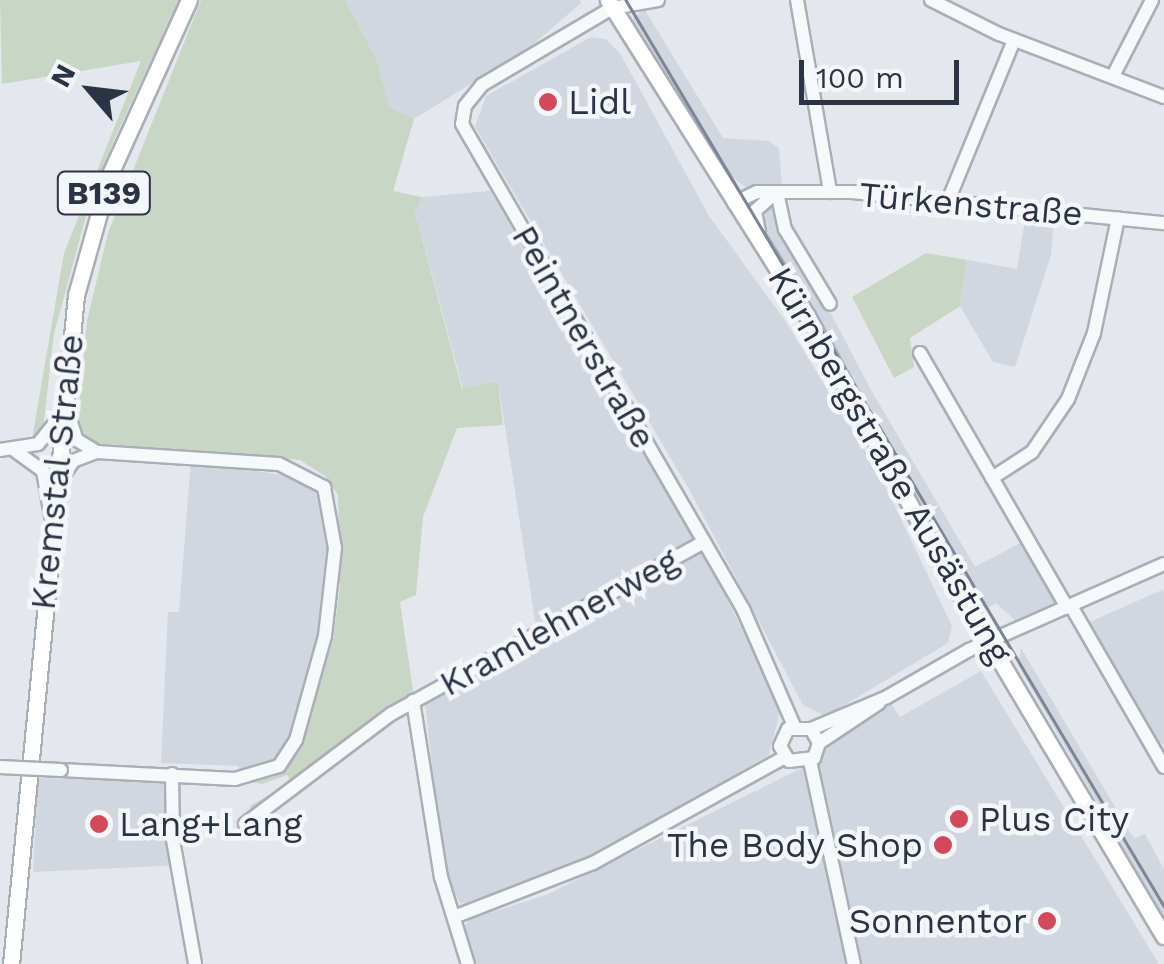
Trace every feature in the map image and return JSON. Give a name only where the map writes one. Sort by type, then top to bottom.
[{"type":"main road","name":"Kremstal Straße","points":[[11,964],[63,388],[98,211],[189,0]]},
{"type":"main road","name":"Kürnbergstraße Ausästung","points":[[610,4],[768,254],[1164,936]]},
{"type":"street","points":[[610,4],[658,0]]},
{"type":"street","points":[[797,0],[830,192]]},
{"type":"street","points":[[931,0],[1014,40],[1114,74],[1164,97]]},
{"type":"street","points":[[1114,74],[1152,0]]},
{"type":"street","name":"Peintnerstraße","points":[[610,4],[482,86],[465,106],[462,124],[766,652],[794,726]]},
{"type":"street","points":[[948,200],[1014,40]]},
{"type":"street","points":[[768,254],[755,211],[777,192],[785,230],[830,304]]},
{"type":"street","name":"Türkenstraße","points":[[734,203],[777,192],[830,192],[1164,223]]},
{"type":"street","points":[[992,478],[1032,452],[1068,399],[1094,334],[1118,218]]},
{"type":"street","points":[[920,353],[1164,767]]},
{"type":"street","points":[[63,388],[73,435],[97,452]]},
{"type":"street","points":[[7,450],[44,440],[60,416]]},
{"type":"street","points":[[7,450],[44,471],[51,516]]},
{"type":"street","points":[[0,767],[256,777],[288,755],[331,606],[332,507],[318,480],[279,464],[97,452],[70,464],[53,494]]},
{"type":"street","name":"Kramlehnerweg","points":[[245,824],[413,701],[490,664],[704,542]]},
{"type":"street","points":[[785,758],[781,739],[794,726],[811,730],[886,697],[991,640],[1164,564]]},
{"type":"street","points":[[854,964],[810,761],[819,743],[886,697]]},
{"type":"street","name":"Kramlehnerweg","points":[[413,701],[454,918],[468,964]]},
{"type":"street","points":[[811,730],[819,743]]},
{"type":"street","points":[[454,918],[593,863],[785,758],[810,761]]},
{"type":"street","points":[[172,774],[173,840],[195,964]]},
{"type":"shaded area","points":[[345,0],[581,3],[529,48],[414,119],[390,107],[375,56]]},
{"type":"shaded area","points":[[648,5],[646,12],[723,138],[768,141],[779,148],[782,187],[745,187],[723,169],[630,22]]},
{"type":"shaded area","points":[[591,37],[606,39],[621,55],[709,216],[786,322],[880,475],[952,626],[948,643],[826,716],[803,705],[689,489],[475,127],[486,96]]},
{"type":"shaded area","points":[[490,191],[696,542],[537,634],[498,381],[463,389],[415,211],[422,197]]},
{"type":"shaded area","points":[[772,201],[871,390],[975,567],[1024,541],[1058,602],[1015,620],[996,603],[980,612],[761,225]]},
{"type":"shaded area","points":[[1026,214],[1054,218],[1051,255],[1015,367],[993,362],[960,306],[967,260],[1017,269]]},
{"type":"shaded area","points":[[191,460],[305,479],[320,492],[329,531],[324,619],[295,729],[272,763],[239,771],[239,766],[161,763],[168,612],[179,612]]},
{"type":"shaded area","points":[[702,549],[781,707],[769,755],[595,855],[472,904],[460,903],[448,880],[438,824],[425,700]]},
{"type":"shaded area","points":[[1164,589],[1164,744],[1161,745],[1090,622]]},
{"type":"shaded area","points":[[1021,648],[1134,839],[1145,834],[1164,869],[1164,918],[1018,665]]},
{"type":"shaded area","points":[[981,671],[1159,964],[471,964],[461,932],[470,919],[546,895],[820,759],[825,743],[891,704],[900,717]]},
{"type":"shaded area","points":[[38,778],[174,782],[182,865],[33,872]]},
{"type":"green space","points":[[0,0],[179,0],[113,142],[85,220],[54,334],[43,429],[32,439],[64,253],[141,61],[2,84]]},
{"type":"green space","points":[[201,0],[345,0],[375,56],[390,107],[414,119],[393,191],[422,197],[415,212],[462,389],[498,381],[503,425],[457,428],[423,517],[416,595],[400,602],[414,697],[251,816],[250,806],[291,782],[287,775],[262,784],[248,781],[274,777],[302,747],[333,640],[340,586],[338,495],[325,476],[300,460],[93,443],[77,424],[87,321],[108,233]]},
{"type":"green space","points":[[926,253],[967,260],[960,306],[910,338],[914,367],[894,378],[852,297]]},
{"type":"tram line","points":[[626,0],[1164,906]]},
{"type":"place","name":"Lidl","points":[[548,102]]},
{"type":"place","name":"Plus City","points":[[959,819]]},
{"type":"place","name":"Lang+Lang","points":[[99,824]]},
{"type":"place","name":"The Body Shop","points":[[943,845]]},
{"type":"place","name":"Sonnentor","points":[[1047,921]]}]
